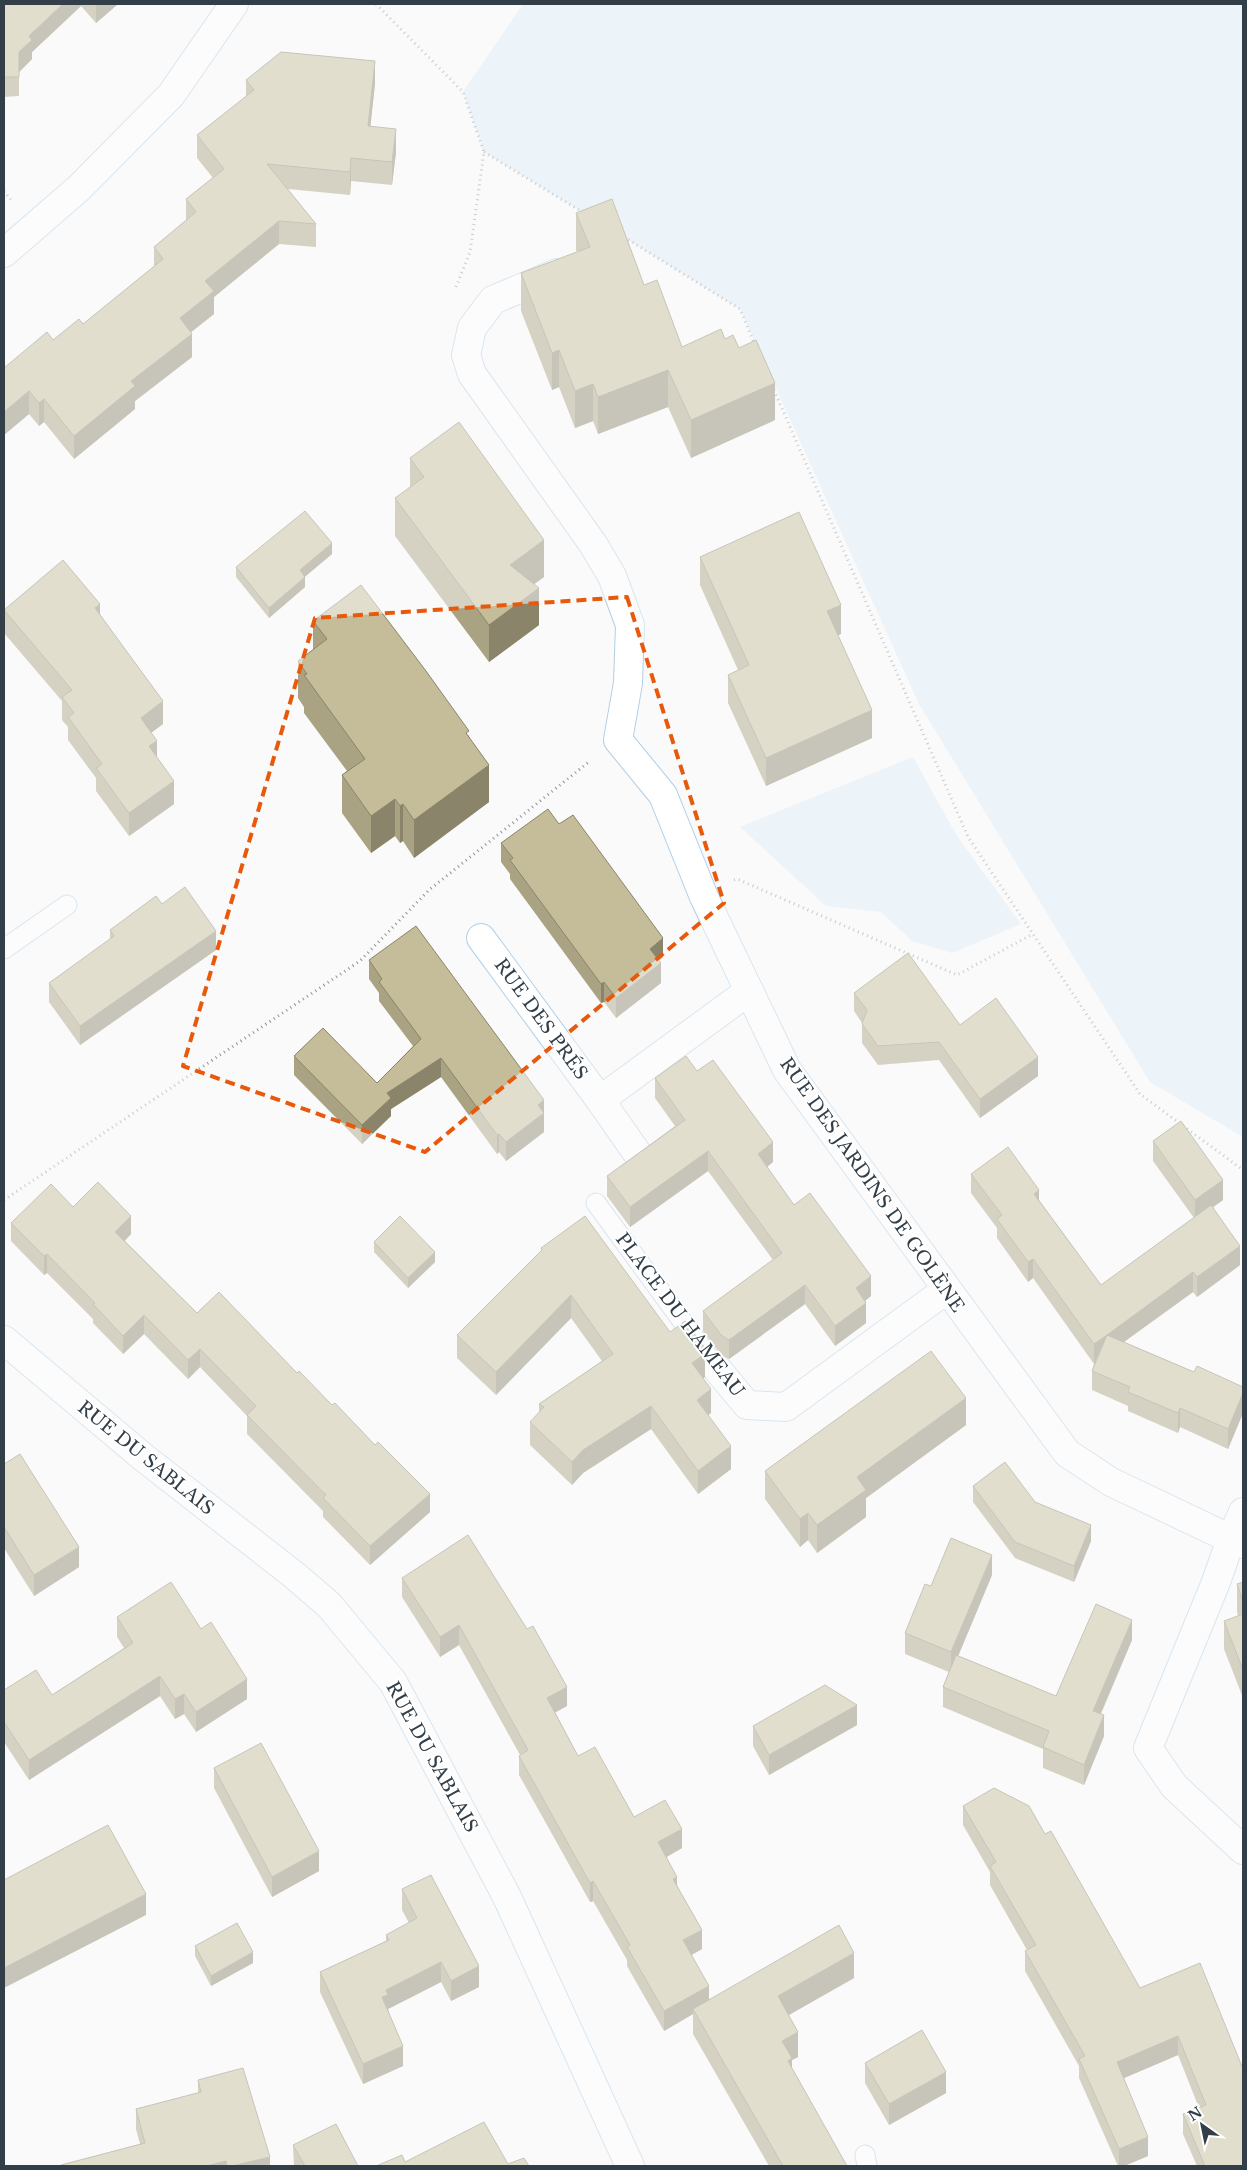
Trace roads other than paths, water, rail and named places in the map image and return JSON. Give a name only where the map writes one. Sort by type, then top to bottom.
[{"type":"street","points":[[4,254],[79,188],[171,95],[234,4]]},
{"type":"street","name":"RUE DES JARDINS DE GOLÈNE","points":[[567,269],[493,300],[472,328],[466,355],[472,374],[592,544],[612,576],[630,625],[628,683],[618,740],[663,795],[704,897],[786,1070],[1067,1453],[1111,1482],[1237,1542]]},
{"type":"street","name":"RUE DES PRÉS","points":[[481,938],[637,1153]]},
{"type":"street","points":[[600,1100],[749,991]]},
{"type":"street","name":"PLACE DU HAMEAU","points":[[718,1370],[747,1405],[786,1407],[946,1290]]},
{"type":"street","name":"RUE DU SABLAIS","points":[[4,1340],[142,1457],[294,1575],[329,1605],[393,1682],[507,1896],[630,2166]]},
{"type":"street","points":[[1243,1512],[1237,1542],[1216,1582],[1148,1748],[1174,1786],[1243,1850]]},
{"type":"lane","points":[[4,949],[67,905]]},
{"type":"lane","name":"PLACE DU HAMEAU","points":[[596,1203],[718,1370]]}]
